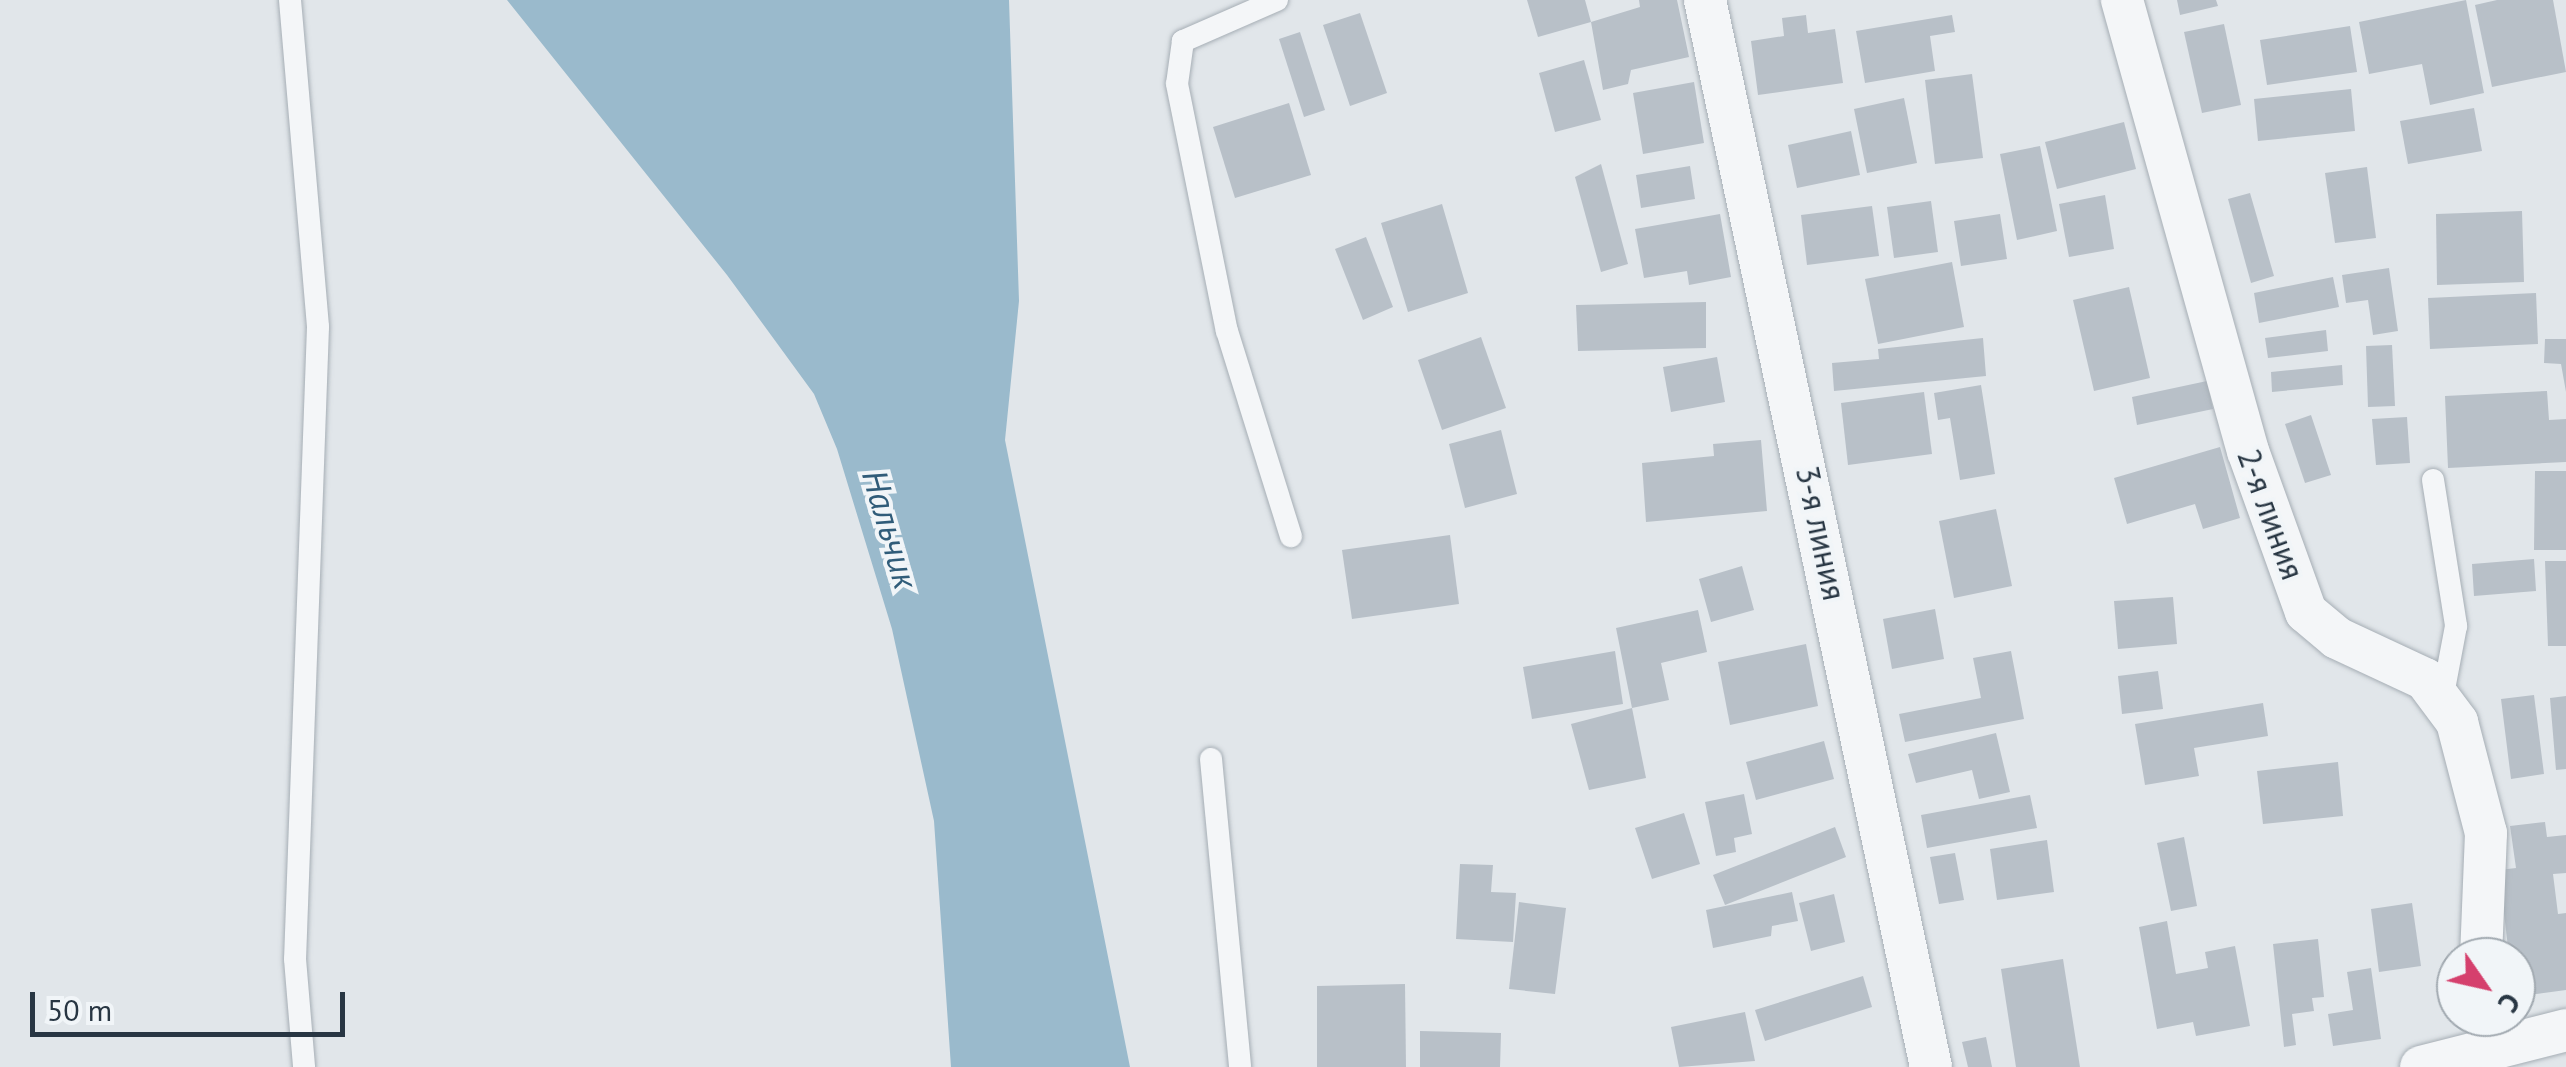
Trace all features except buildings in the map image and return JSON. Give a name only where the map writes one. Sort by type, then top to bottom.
[{"type":"street","name":"3-я линия","points":[[1705,0],[1930,1067]]},
{"type":"street","name":"2-я линия","points":[[2122,0],[2248,451],[2306,612],[2338,638],[2443,695]]},
{"type":"street","points":[[2443,695],[2486,833],[2482,937]]},
{"type":"street","points":[[2421,1067],[2566,1030]]},
{"type":"lane","points":[[290,0],[318,327],[295,959],[304,1067]]},
{"type":"lane","points":[[1277,0],[1183,41],[1177,84],[1227,331],[1290,536]]},
{"type":"lane","points":[[2433,480],[2456,626],[2443,695]]},
{"type":"lane","points":[[1210,759],[1240,1067]]},
{"type":"water","name":"Нальчик","points":[[507,0],[1009,0],[1019,301],[1005,440],[1130,1067],[951,1067],[934,821],[892,629],[837,449],[814,394],[727,275]]}]
